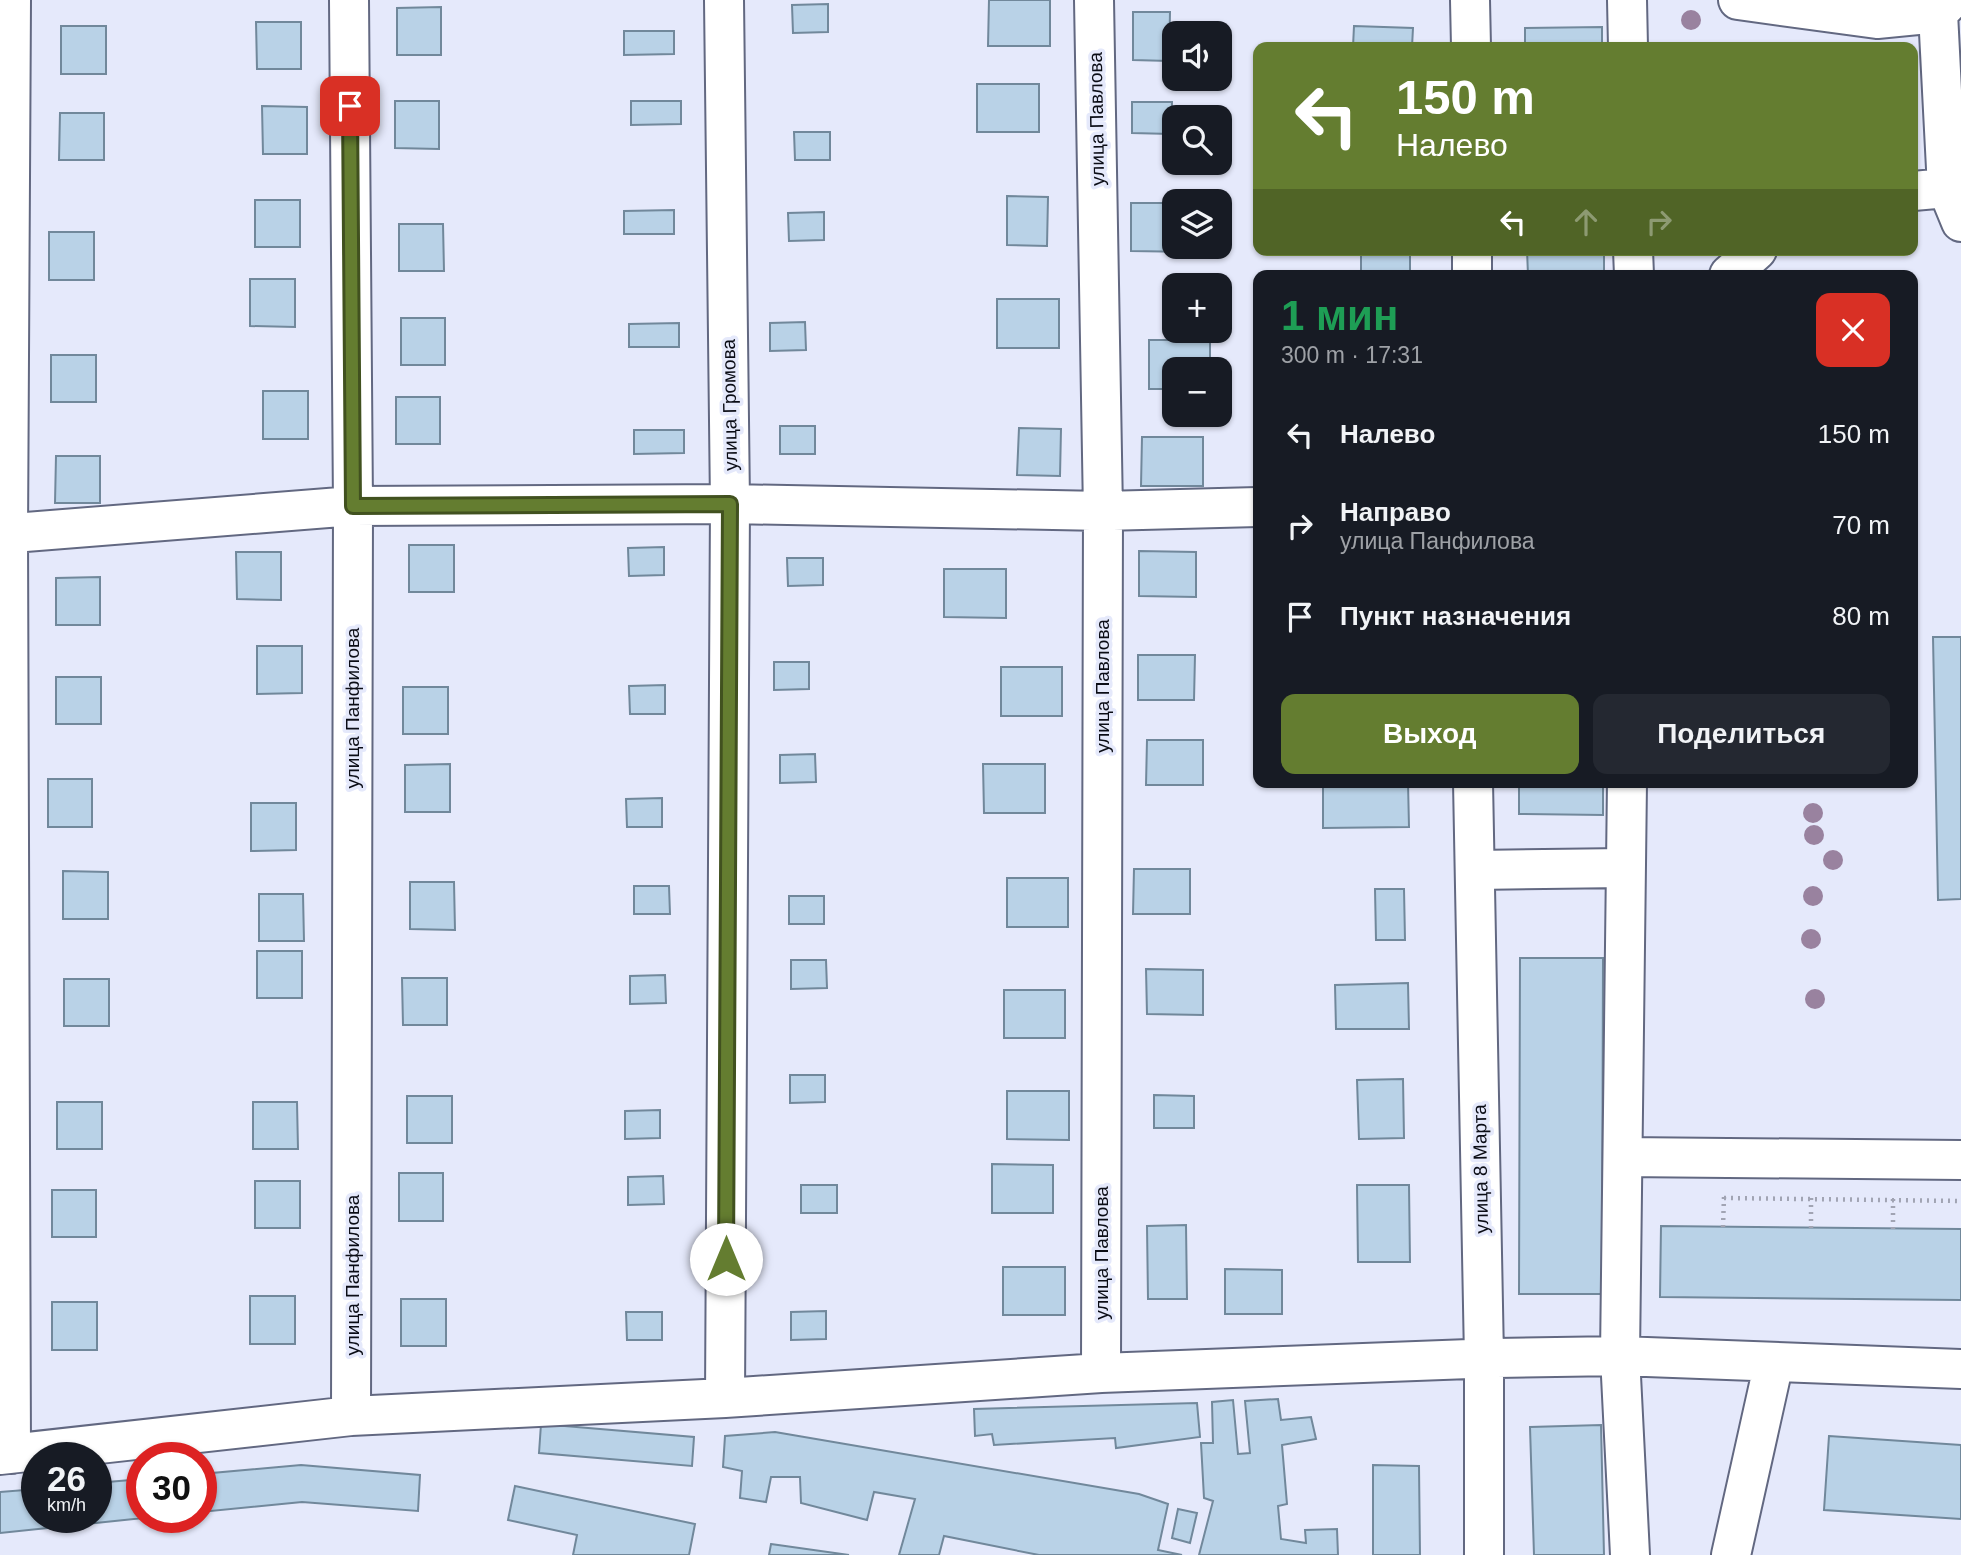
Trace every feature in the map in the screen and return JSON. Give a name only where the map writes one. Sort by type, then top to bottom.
[{"type":"street","points":[[11,0],[4,534],[6,1455],[351,1416],[725,1398],[1101,1373],[1483,1358],[1620,1356],[1961,1369]]},
{"type":"street","name":"улица Панфилова","points":[[349,0],[353,506],[351,1416]]},
{"type":"street","name":"улица Громова","points":[[724,0],[730,504],[725,1398]]},
{"type":"street","name":"улица Павлова","points":[[1094,0],[1102,511],[1101,1373]]},
{"type":"street","points":[[1470,0],[1471,42]]},
{"type":"street","points":[[1627,0],[1628,42]]},
{"type":"street","points":[[1738,0],[1877,19],[1945,6],[1940,200]]},
{"type":"street","points":[[1735,270],[1750,256]]},
{"type":"street","points":[[4,534],[353,506],[730,504],[1102,511],[1253,507]]},
{"type":"street","name":"улица 8 Марта","points":[[1473,788],[1484,1555]]},
{"type":"street","points":[[1627,788],[1620,1356],[1630,1555]]},
{"type":"street","points":[[1475,870],[1625,868]]},
{"type":"street","points":[[1624,1157],[1961,1160]]},
{"type":"street","points":[[1731,1555],[1774,1362]]},
{"type":"path","points":[[1723,1227],[1724,1188]]},
{"type":"path","points":[[1811,1191],[1811,1228]]},
{"type":"path","points":[[1893,1229],[1894,1192]]},
{"type":"path","points":[[1724,1198],[1961,1201]]},
{"type":"building","points":[[989,0],[1050,0],[1050,46],[988,46]]},
{"type":"building","points":[[828,4],[828,32],[793,33],[792,5]]},
{"type":"building","points":[[441,7],[441,55],[397,55],[397,8]]},
{"type":"building","points":[[1133,12],[1170,12],[1170,21],[1162,21],[1162,61],[1133,60]]},
{"type":"building","points":[[256,22],[301,22],[301,69],[257,69]]},
{"type":"building","points":[[61,26],[106,26],[106,74],[61,74]]},
{"type":"building","points":[[1354,26],[1413,28],[1412,42],[1353,42]]},
{"type":"building","points":[[1602,27],[1602,42],[1525,42],[1525,28]]},
{"type":"building","points":[[624,31],[674,31],[674,54],[624,55]]},
{"type":"building","points":[[977,84],[1039,84],[1039,132],[977,132]]},
{"type":"building","points":[[395,101],[439,101],[439,149],[395,148]]},
{"type":"building","points":[[631,101],[681,101],[681,124],[631,125]]},
{"type":"building","points":[[1132,102],[1172,102],[1172,105],[1162,105],[1162,134],[1132,133]]},
{"type":"building","points":[[262,106],[307,107],[307,154],[263,154]]},
{"type":"building","points":[[60,113],[104,113],[104,160],[59,160]]},
{"type":"building","points":[[794,132],[830,132],[830,160],[795,160]]},
{"type":"building","points":[[1007,196],[1048,197],[1047,246],[1007,245]]},
{"type":"building","points":[[255,200],[300,200],[300,247],[255,247]]},
{"type":"building","points":[[1131,203],[1162,203],[1162,252],[1131,251]]},
{"type":"building","points":[[674,210],[674,234],[624,234],[624,211]]},
{"type":"building","points":[[824,212],[824,240],[789,241],[788,213]]},
{"type":"building","points":[[399,224],[443,224],[444,271],[399,271]]},
{"type":"building","points":[[49,232],[94,232],[94,280],[49,280]]},
{"type":"building","points":[[1361,256],[1410,256],[1410,270],[1361,270]]},
{"type":"building","points":[[1527,256],[1604,256],[1604,270],[1528,270]]},
{"type":"building","points":[[250,279],[295,279],[295,327],[250,326]]},
{"type":"building","points":[[997,299],[1059,299],[1059,348],[997,348]]},
{"type":"building","points":[[401,318],[445,318],[445,365],[401,365]]},
{"type":"building","points":[[805,322],[806,350],[770,351],[770,323]]},
{"type":"building","points":[[679,323],[679,347],[629,347],[629,324]]},
{"type":"building","points":[[1149,340],[1162,340],[1162,343],[1210,343],[1210,357],[1162,357],[1162,389],[1149,389]]},
{"type":"building","points":[[51,355],[96,355],[96,402],[51,402]]},
{"type":"building","points":[[263,391],[308,391],[308,439],[263,439]]},
{"type":"building","points":[[396,397],[440,397],[440,444],[396,444]]},
{"type":"building","points":[[780,426],[815,426],[815,454],[780,454]]},
{"type":"building","points":[[1019,428],[1061,429],[1060,476],[1017,475]]},
{"type":"building","points":[[634,430],[684,430],[684,453],[634,454]]},
{"type":"building","points":[[1142,437],[1203,437],[1203,486],[1141,486]]},
{"type":"building","points":[[56,456],[100,456],[100,503],[55,503]]},
{"type":"building","points":[[409,545],[454,545],[454,592],[409,592]]},
{"type":"building","points":[[664,547],[664,575],[629,576],[628,548]]},
{"type":"building","points":[[1139,551],[1196,552],[1196,597],[1139,596]]},
{"type":"building","points":[[236,552],[281,552],[281,600],[237,599]]},
{"type":"building","points":[[787,558],[823,558],[823,585],[788,586]]},
{"type":"building","points":[[944,569],[1006,569],[1006,618],[944,617]]},
{"type":"building","points":[[100,577],[100,625],[56,625],[56,578]]},
{"type":"building","points":[[1933,637],[1961,637],[1961,899],[1938,900]]},
{"type":"building","points":[[257,646],[302,646],[302,693],[257,694]]},
{"type":"building","points":[[1138,655],[1195,655],[1194,700],[1138,700]]},
{"type":"building","points":[[774,662],[809,662],[809,689],[774,690]]},
{"type":"building","points":[[1001,667],[1062,667],[1062,716],[1001,716]]},
{"type":"building","points":[[56,677],[101,677],[101,724],[56,724]]},
{"type":"building","points":[[665,685],[665,714],[630,714],[629,686]]},
{"type":"building","points":[[403,687],[448,687],[448,734],[403,734]]},
{"type":"building","points":[[1147,740],[1203,740],[1203,785],[1146,785]]},
{"type":"building","points":[[815,754],[816,782],[780,783],[780,755]]},
{"type":"building","points":[[450,764],[450,812],[405,812],[405,765]]},
{"type":"building","points":[[983,764],[1045,764],[1045,813],[984,813]]},
{"type":"building","points":[[48,779],[92,779],[92,827],[48,827]]},
{"type":"building","points":[[1323,788],[1408,788],[1409,827],[1323,828]]},
{"type":"building","points":[[1519,788],[1603,788],[1603,815],[1519,814]]},
{"type":"building","points":[[662,798],[662,827],[627,827],[626,799]]},
{"type":"building","points":[[251,803],[296,803],[296,850],[251,851]]},
{"type":"building","points":[[1134,869],[1190,869],[1190,914],[1133,914]]},
{"type":"building","points":[[63,871],[108,872],[108,919],[63,919]]},
{"type":"building","points":[[1007,878],[1068,878],[1068,927],[1007,927]]},
{"type":"building","points":[[410,882],[454,882],[455,930],[410,929]]},
{"type":"building","points":[[634,886],[669,886],[670,914],[634,914]]},
{"type":"building","points":[[1375,889],[1404,889],[1405,940],[1376,940]]},
{"type":"building","points":[[259,894],[303,894],[304,941],[259,941]]},
{"type":"building","points":[[789,896],[824,896],[824,924],[789,924]]},
{"type":"building","points":[[257,951],[302,951],[302,998],[257,998]]},
{"type":"building","points":[[1520,958],[1603,958],[1602,1294],[1519,1294]]},
{"type":"building","points":[[791,960],[826,960],[827,988],[791,989]]},
{"type":"building","points":[[1146,969],[1203,970],[1203,1015],[1147,1014]]},
{"type":"building","points":[[665,975],[666,1003],[630,1004],[630,976]]},
{"type":"building","points":[[402,978],[447,978],[447,1025],[403,1025]]},
{"type":"building","points":[[64,979],[109,979],[109,1026],[64,1026]]},
{"type":"building","points":[[1408,983],[1409,1029],[1336,1029],[1335,985]]},
{"type":"building","points":[[1004,990],[1065,990],[1065,1038],[1004,1038]]},
{"type":"building","points":[[790,1075],[825,1075],[825,1102],[790,1103]]},
{"type":"building","points":[[1403,1079],[1404,1138],[1359,1139],[1357,1080]]},
{"type":"building","points":[[1007,1091],[1069,1091],[1069,1140],[1007,1139]]},
{"type":"building","points":[[1154,1095],[1194,1096],[1194,1128],[1154,1128]]},
{"type":"building","points":[[407,1096],[452,1096],[452,1143],[407,1143]]},
{"type":"building","points":[[57,1102],[102,1102],[102,1149],[57,1149]]},
{"type":"building","points":[[253,1102],[297,1102],[298,1149],[253,1149]]},
{"type":"building","points":[[660,1110],[660,1138],[625,1139],[625,1111]]},
{"type":"building","points":[[992,1164],[1053,1165],[1053,1213],[992,1213]]},
{"type":"building","points":[[399,1173],[443,1173],[443,1221],[399,1221]]},
{"type":"building","points":[[663,1176],[664,1204],[628,1205],[628,1177]]},
{"type":"building","points":[[255,1181],[300,1181],[300,1228],[255,1228]]},
{"type":"building","points":[[801,1185],[837,1185],[837,1213],[801,1213]]},
{"type":"building","points":[[1357,1185],[1409,1185],[1410,1262],[1358,1262]]},
{"type":"building","points":[[52,1190],[96,1190],[96,1237],[52,1237]]},
{"type":"building","points":[[1186,1225],[1187,1299],[1148,1299],[1147,1226]]},
{"type":"building","points":[[1661,1226],[1961,1229],[1961,1300],[1660,1297]]},
{"type":"building","points":[[1003,1267],[1065,1267],[1065,1315],[1003,1315]]},
{"type":"building","points":[[1225,1269],[1282,1270],[1282,1314],[1225,1314]]},
{"type":"building","points":[[250,1296],[295,1296],[295,1344],[250,1344]]},
{"type":"building","points":[[401,1299],[446,1299],[446,1346],[401,1346]]},
{"type":"building","points":[[52,1302],[97,1302],[97,1350],[52,1350]]},
{"type":"building","points":[[826,1311],[826,1339],[791,1340],[791,1312]]},
{"type":"building","points":[[626,1312],[662,1312],[662,1340],[627,1340]]},
{"type":"building","points":[[1278,1399],[1281,1420],[1311,1417],[1316,1439],[1282,1445],[1287,1504],[1278,1506],[1281,1539],[1306,1543],[1305,1530],[1337,1529],[1338,1555],[1199,1555],[1213,1501],[1204,1498],[1201,1443],[1213,1443],[1212,1402],[1233,1400],[1238,1454],[1250,1453],[1245,1401]]},
{"type":"building","points":[[1197,1403],[1200,1437],[1116,1448],[1115,1438],[994,1445],[992,1434],[975,1436],[974,1409]]},
{"type":"building","points":[[541,1424],[694,1437],[692,1466],[539,1453]]},
{"type":"building","points":[[1601,1425],[1604,1555],[1534,1555],[1530,1427]]},
{"type":"building","points":[[775,1432],[1139,1494],[1168,1504],[1158,1550],[1182,1555],[1039,1555],[944,1536],[939,1555],[899,1555],[915,1499],[874,1492],[867,1520],[801,1503],[800,1477],[771,1477],[766,1502],[740,1498],[742,1471],[723,1467],[725,1436]]},
{"type":"building","points":[[1829,1436],[1961,1445],[1961,1519],[1824,1510]]},
{"type":"building","points":[[301,1465],[420,1475],[418,1511],[302,1502],[217,1510],[217,1473]]},
{"type":"building","points":[[1373,1465],[1419,1466],[1420,1555],[1373,1555]]},
{"type":"building","points":[[126,1480],[126,1520],[112,1521],[112,1482]]},
{"type":"building","points":[[515,1486],[695,1524],[689,1555],[573,1555],[577,1535],[508,1520]]},
{"type":"building","points":[[21,1490],[21,1531],[0,1533],[0,1492]]},
{"type":"building","points":[[1178,1509],[1197,1513],[1190,1543],[1172,1538]]},
{"type":"building","points":[[771,1544],[849,1555],[769,1555]]},
{"type":"route","points":[[350,106],[353,506],[730,504],[726,1259]]}]
